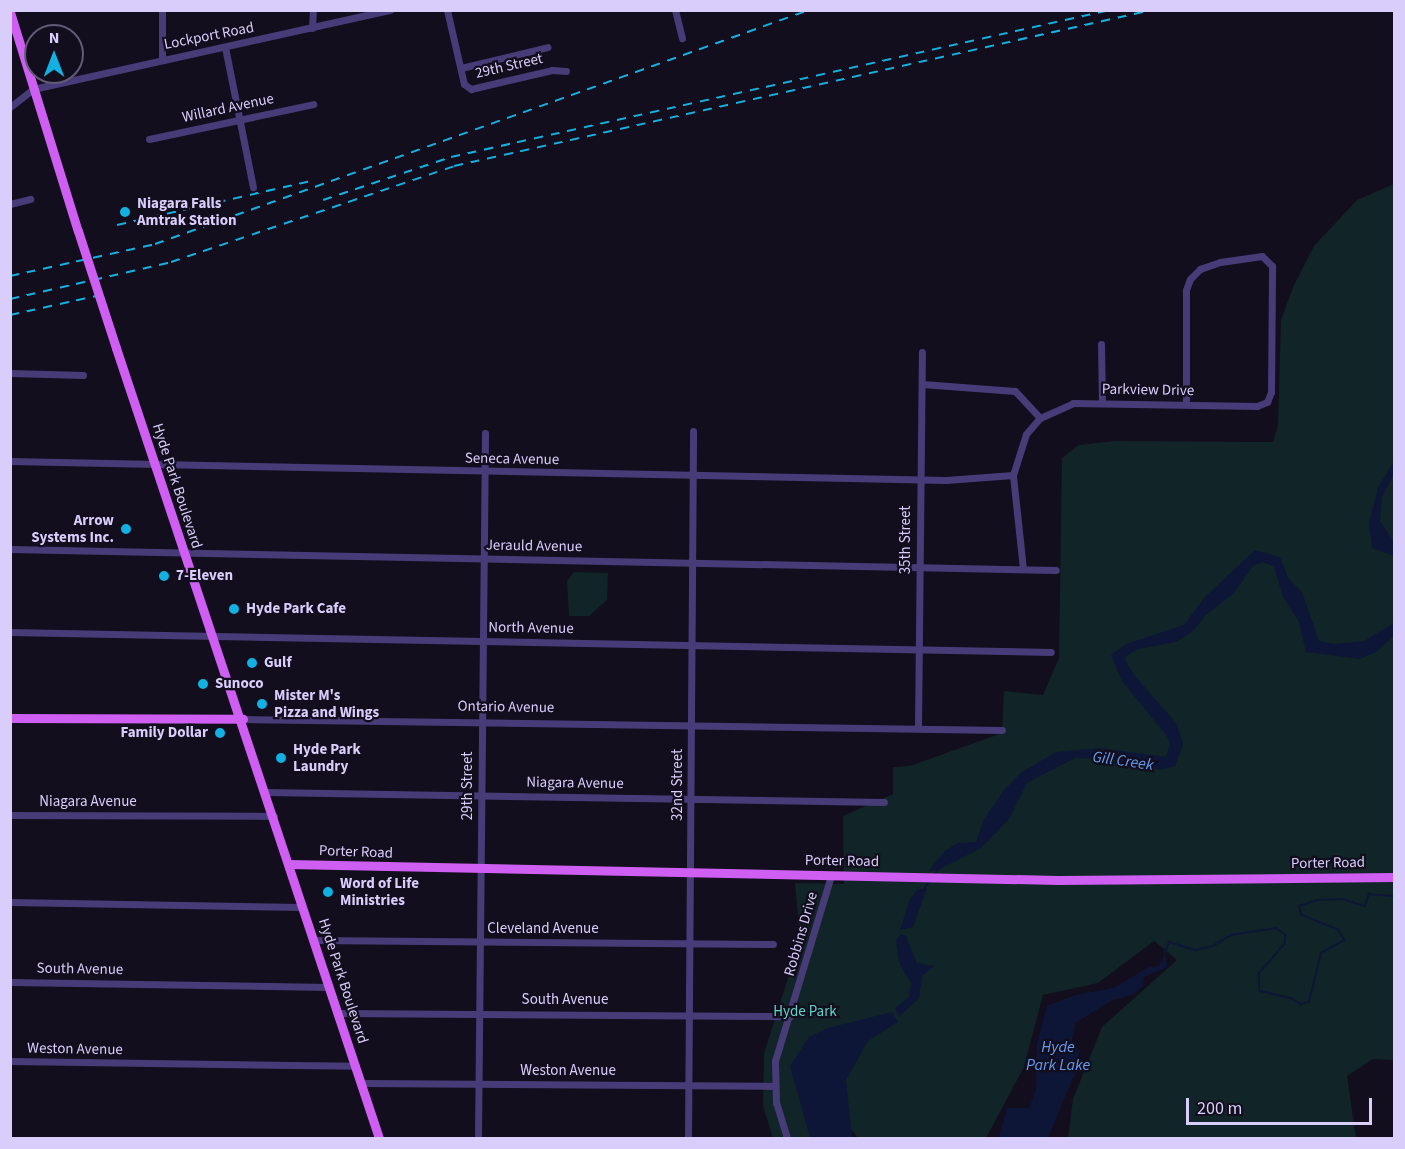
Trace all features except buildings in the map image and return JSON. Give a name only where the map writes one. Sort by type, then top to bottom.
[{"type":"main road","name":"Hyde Park Boulevard","points":[[10,12],[14,34],[153,465],[243,719],[302,907],[379,1138]]},
{"type":"main road","name":"Ontario Avenue","points":[[10,718],[243,719]]},
{"type":"main road","name":"Porter Road","points":[[289,864],[925,878],[1395,877]]},
{"type":"street","points":[[162,10],[162,59]]},
{"type":"street","points":[[312,28],[313,10]]},
{"type":"street","name":"29th Street","points":[[447,10],[464,84],[471,88],[552,70],[566,70]]},
{"type":"street","points":[[675,10],[682,38]]},
{"type":"street","name":"Lockport Road","points":[[33,89],[390,11]]},
{"type":"street","points":[[225,47],[253,187]]},
{"type":"street","points":[[461,68],[548,47]]},
{"type":"street","points":[[10,107],[33,89]]},
{"type":"street","name":"Willard Avenue","points":[[149,139],[313,104]]},
{"type":"street","points":[[10,204],[30,199]]},
{"type":"street","name":"Parkview Drive","points":[[1040,418],[1073,403],[1257,406],[1267,402],[1271,392],[1272,266],[1262,256],[1220,262],[1200,269],[1190,279],[1186,290],[1186,404]]},
{"type":"street","points":[[1101,344],[1102,402]]},
{"type":"street","name":"35th Street","points":[[918,728],[922,352]]},
{"type":"street","points":[[10,373],[83,375]]},
{"type":"street","points":[[922,384],[1015,391],[1040,418],[1026,434],[1013,475],[1023,569]]},
{"type":"street","name":"32nd Street","points":[[688,1138],[693,431]]},
{"type":"street","name":"29th Street","points":[[478,1138],[485,433]]},
{"type":"street","name":"Seneca Avenue","points":[[10,461],[920,480],[1013,475]]},
{"type":"street","name":"Jerauld Avenue","points":[[10,549],[1056,570]]},
{"type":"street","name":"North Avenue","points":[[10,632],[1051,652]]},
{"type":"street","name":"Ontario Avenue","points":[[243,719],[1002,730]]},
{"type":"street","name":"Niagara Avenue","points":[[266,792],[884,802]]},
{"type":"street","name":"Niagara Avenue","points":[[10,815],[274,816]]},
{"type":"street","name":"Robbins Drive","points":[[787,1138],[774,1086],[776,1061],[831,876]]},
{"type":"street","points":[[10,902],[302,907]]},
{"type":"street","name":"Cleveland Avenue","points":[[313,940],[773,944]]},
{"type":"street","name":"South Avenue","points":[[10,982],[329,987]]},
{"type":"street","name":"South Avenue","points":[[339,1013],[790,1016]]},
{"type":"street","name":"Weston Avenue","points":[[10,1061],[355,1066]]},
{"type":"street","name":"Weston Avenue","points":[[361,1083],[774,1086]]},
{"type":"green space","name":"Hyde Park","points":[[1394,184],[1394,1060],[1373,1059],[1347,1076],[1356,1138],[1068,1138],[1073,1099],[1102,1027],[1177,960],[1154,941],[1098,983],[1043,995],[1024,1067],[986,1138],[858,1138],[836,1111],[810,1138],[773,1138],[763,1106],[764,1053],[800,941],[795,883],[844,884],[843,816],[893,794],[893,767],[910,766],[1002,733],[1004,691],[1043,695],[1059,658],[1062,458],[1079,445],[1115,441],[1273,442],[1278,426],[1281,320],[1294,285],[1314,246],[1357,200]]},
{"type":"green space","points":[[574,572],[608,573],[607,600],[589,616],[569,616],[567,581]]},
{"type":"water","points":[[1394,461],[1394,474],[1382,497],[1380,521],[1394,542],[1394,556],[1372,548],[1369,522],[1378,488]]},
{"type":"water","points":[[1255,550],[1280,557],[1288,578],[1302,592],[1319,641],[1334,644],[1364,641],[1394,623],[1394,636],[1376,652],[1360,659],[1306,652],[1299,622],[1283,597],[1274,567],[1263,562],[1253,566],[1234,593],[1205,616],[1192,632],[1176,642],[1138,649],[1126,656],[1125,660],[1134,675],[1177,724],[1183,744],[1175,766],[1161,770],[1111,759],[1075,758],[1027,783],[1009,819],[981,848],[938,870],[928,871],[945,851],[958,843],[976,842],[984,819],[1004,790],[1022,772],[1056,752],[1100,748],[1166,757],[1170,745],[1167,736],[1122,681],[1111,655],[1126,644],[1184,625],[1204,598]]},
{"type":"water","points":[[927,888],[913,927],[900,930],[910,899],[917,890]]},
{"type":"water","points":[[901,934],[906,936],[917,963],[934,966],[922,976],[919,998],[899,1017],[895,1008],[909,997],[911,983],[899,962],[896,941]]},
{"type":"water","name":"Hyde Park Lake","points":[[1165,953],[1167,967],[1144,977],[1143,986],[1132,995],[1113,1000],[1075,1023],[1072,1040],[1080,1051],[1075,1073],[1048,1138],[999,1138],[1007,1108],[1029,1108],[1036,1090],[1037,1044],[1047,1006],[1075,995],[1114,988],[1149,967],[1159,966]]},
{"type":"water","points":[[892,1012],[898,1022],[868,1041],[846,1080],[852,1138],[810,1138],[790,1066],[809,1037],[828,1028]]},
{"type":"waterway","name":"Gill Creek","points":[[935,874],[943,864]]},
{"type":"waterway","name":"Gill Creek","points":[[924,889],[930,881]]},
{"type":"waterway","points":[[1165,953],[1169,942],[1196,950],[1213,946],[1231,935],[1276,928],[1286,935],[1285,944],[1259,974],[1260,991],[1291,998],[1301,1004],[1309,1002],[1321,953],[1344,940],[1338,930],[1301,915],[1299,906],[1317,900],[1343,899],[1365,906],[1369,894],[1394,896]]},
{"type":"railway","points":[[10,276],[155,244],[809,10]]},
{"type":"railway","points":[[323,200],[451,157],[1110,10]]},
{"type":"railway","points":[[10,299],[171,262],[454,166],[1152,10]]},
{"type":"railway","points":[[117,225],[311,181]]},
{"type":"railway","points":[[10,315],[96,296]]},
{"type":"place","name":"Niagara Falls Amtrak Station","points":[[125,212]]},
{"type":"place","name":"Arrow Systems Inc.","points":[[126,529]]},
{"type":"place","name":"7-Eleven","points":[[164,576]]},
{"type":"place","name":"Hyde Park Cafe","points":[[234,609]]},
{"type":"place","name":"Gulf","points":[[252,663]]},
{"type":"place","name":"Sunoco","points":[[203,684]]},
{"type":"place","name":"Mister M's Pizza and Wings","points":[[262,704]]},
{"type":"place","name":"Family Dollar","points":[[220,733]]},
{"type":"place","name":"Hyde Park Laundry","points":[[281,758]]},
{"type":"place","name":"Word of Life Ministries","points":[[328,892]]}]
